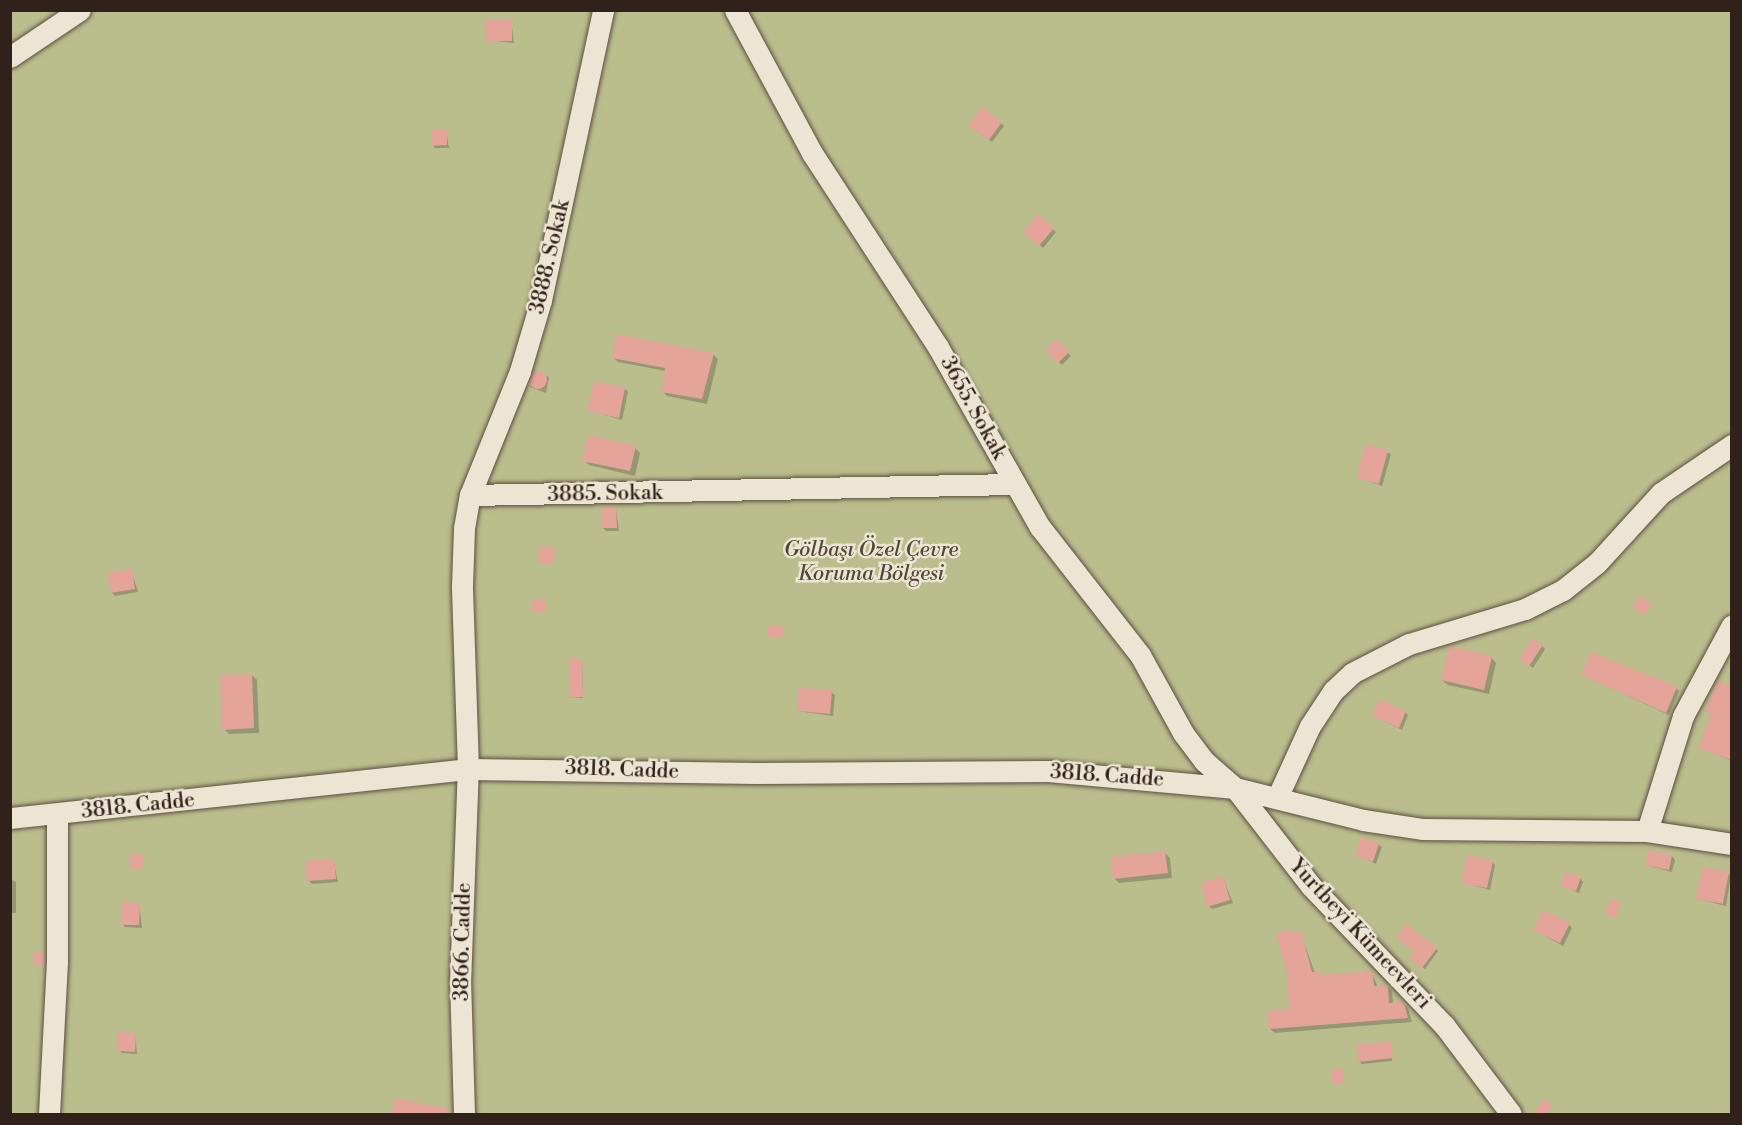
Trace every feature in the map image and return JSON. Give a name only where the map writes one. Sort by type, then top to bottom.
[{"type":"street","points":[[10,57],[80,10]]},
{"type":"street","name":"3888. Sokak","points":[[470,495],[520,371],[541,300],[603,10]]},
{"type":"street","name":"3655. Sokak","points":[[735,10],[812,153],[938,347],[1055,550],[1140,655],[1195,750],[1234,788]]},
{"type":"street","points":[[1277,798],[1315,717],[1352,673],[1409,644],[1525,609],[1563,590],[1597,563],[1661,493],[1731,445]]},
{"type":"street","name":"3885. Sokak","points":[[470,495],[1015,484]]},
{"type":"street","points":[[468,769],[462,577],[464,528],[470,495]]},
{"type":"street","points":[[1647,831],[1683,716],[1731,625]]},
{"type":"street","name":"3818. Cadde","points":[[10,818],[468,769],[757,773],[1048,771],[1234,788]]},
{"type":"street","name":"3866. Cadde","points":[[464,1114],[460,983],[468,769]]},
{"type":"street","points":[[1234,788],[1363,820],[1423,829],[1647,831],[1731,844]]},
{"type":"street","name":"Yurtbeyi Kümeevleri","points":[[1234,788],[1311,886],[1444,1025],[1511,1114]]},
{"type":"street","points":[[49,1114],[57,962],[57,814]]},
{"type":"green space","name":"Gölbaşı Özel Çevre Koruma Bölgesi","points":[[11,11],[1731,11],[1731,1114],[11,1114]]},
{"type":"building","points":[[485,19],[512,19],[512,41],[485,41]]},
{"type":"building","points":[[982,107],[1002,122],[989,140],[968,126]]},
{"type":"building","points":[[431,129],[447,129],[447,145],[431,146]]},
{"type":"building","points":[[1038,214],[1054,228],[1039,246],[1023,232]]},
{"type":"building","points":[[616,334],[714,353],[702,399],[661,392],[665,368],[612,358]]},
{"type":"building","points":[[1056,339],[1069,352],[1058,363],[1045,350]]},
{"type":"building","points":[[538,371],[544,374],[547,380],[544,386],[538,389],[532,386],[529,380],[532,374]]},
{"type":"building","points":[[594,381],[625,388],[619,418],[587,411]]},
{"type":"building","points":[[588,435],[636,446],[630,471],[582,461]]},
{"type":"building","points":[[1365,444],[1388,450],[1379,484],[1357,478]]},
{"type":"building","points":[[616,507],[617,528],[602,528],[601,508]]},
{"type":"building","points":[[540,546],[555,548],[552,565],[538,563]]},
{"type":"building","points":[[132,569],[135,589],[111,593],[107,573]]},
{"type":"building","points":[[1639,596],[1652,604],[1644,615],[1632,607]]},
{"type":"building","points":[[533,599],[546,600],[545,612],[531,611]]},
{"type":"building","points":[[768,626],[783,626],[783,637],[767,637]]},
{"type":"building","points":[[1532,638],[1543,645],[1529,666],[1519,659]]},
{"type":"building","points":[[1449,646],[1492,656],[1484,690],[1441,680]]},
{"type":"building","points":[[1591,652],[1677,687],[1666,713],[1581,675]]},
{"type":"building","points":[[570,658],[582,659],[583,697],[569,697]]},
{"type":"building","points":[[252,674],[254,728],[222,730],[220,675]]},
{"type":"building","points":[[1718,681],[1731,687],[1731,760],[1698,748],[1711,714],[1705,711]]},
{"type":"building","points":[[799,688],[832,690],[830,714],[797,711]]},
{"type":"building","points":[[1379,699],[1406,711],[1399,728],[1372,716]]},
{"type":"building","points":[[1361,837],[1379,843],[1373,862],[1355,856]]},
{"type":"building","points":[[1648,850],[1672,855],[1669,870],[1645,865]]},
{"type":"building","points":[[1165,851],[1168,873],[1113,879],[1111,857]]},
{"type":"building","points":[[130,854],[144,855],[142,869],[129,868]]},
{"type":"building","points":[[1467,855],[1493,861],[1487,888],[1461,883]]},
{"type":"building","points":[[334,859],[336,879],[307,881],[305,861]]},
{"type":"building","points":[[1702,867],[1729,872],[1723,904],[1696,899]]},
{"type":"building","points":[[1565,872],[1581,877],[1576,891],[1560,886]]},
{"type":"building","points":[[1223,876],[1230,900],[1207,907],[1201,883]]},
{"type":"building","points":[[1610,899],[1621,902],[1616,918],[1605,914]]},
{"type":"building","points":[[121,902],[140,903],[139,925],[121,925]]},
{"type":"building","points":[[1543,910],[1570,923],[1560,943],[1533,930]]},
{"type":"building","points":[[1406,924],[1437,948],[1422,968],[1409,958],[1414,951],[1396,938]]},
{"type":"building","points":[[1290,929],[1291,933],[1301,931],[1312,972],[1321,971],[1321,975],[1373,971],[1374,986],[1388,985],[1389,1003],[1404,1002],[1408,1018],[1269,1029],[1267,1011],[1289,1009],[1287,974],[1276,933]]},
{"type":"building","points":[[33,951],[44,951],[44,966],[33,965]]},
{"type":"building","points":[[118,1032],[136,1033],[135,1052],[117,1051]]},
{"type":"building","points":[[1391,1041],[1393,1058],[1358,1062],[1356,1045]]},
{"type":"building","points":[[1343,1069],[1344,1084],[1331,1084],[1331,1070]]},
{"type":"building","points":[[395,1098],[449,1109],[448,1114],[391,1114]]},
{"type":"building","points":[[1543,1099],[1553,1105],[1547,1114],[1534,1114]]}]
